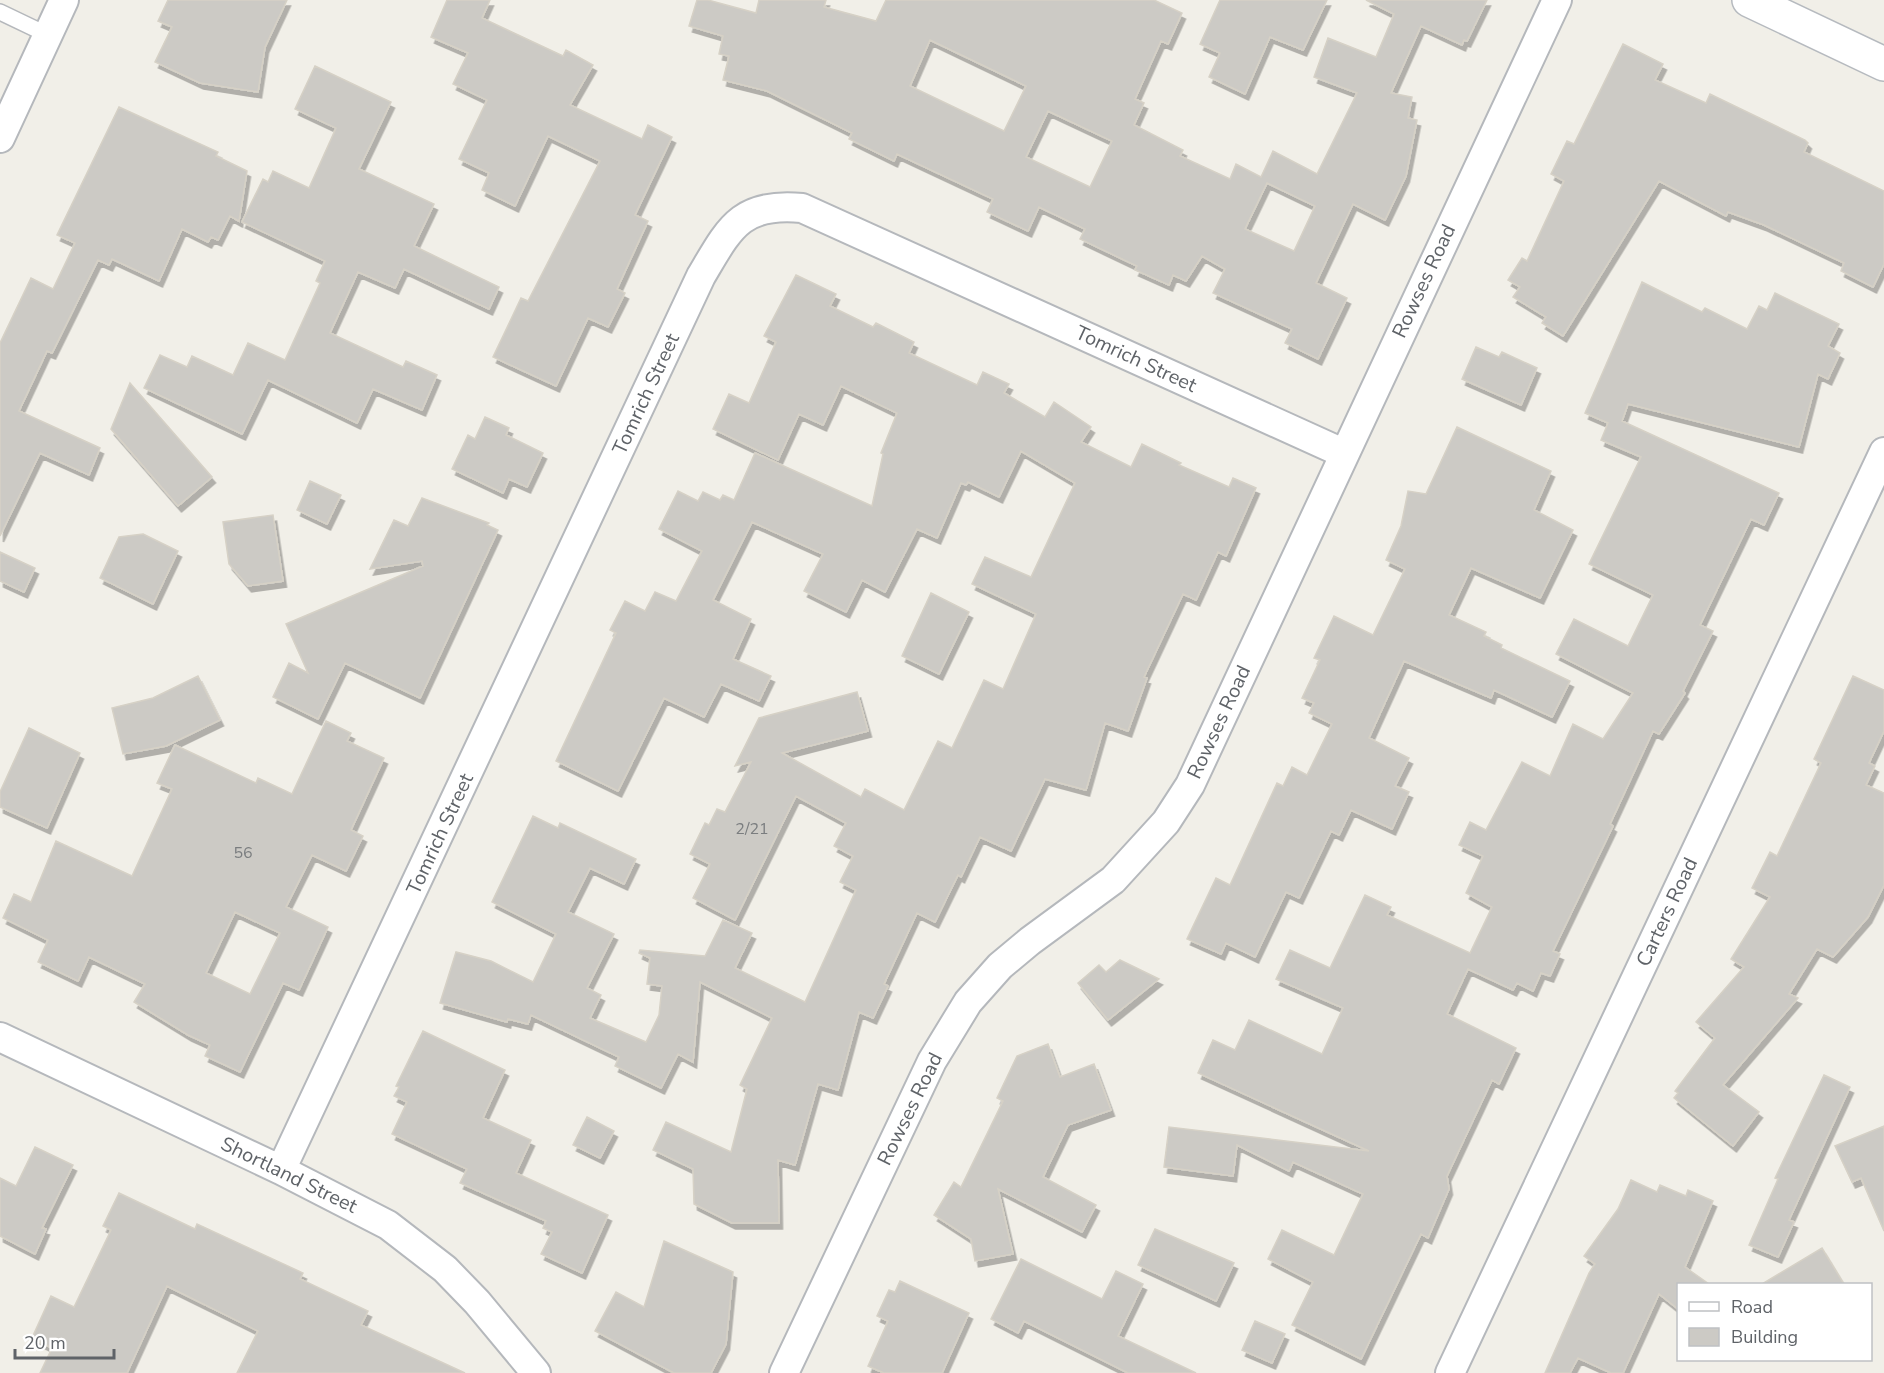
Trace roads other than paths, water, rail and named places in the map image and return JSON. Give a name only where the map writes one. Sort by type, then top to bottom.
[{"type":"main road","points":[[1749,0],[1884,64]]},
{"type":"street","points":[[0,138],[64,0]]},
{"type":"street","name":"Rowses Road","points":[[784,1373],[932,1061],[968,1002],[1000,966],[1113,880],[1166,822],[1190,785],[1342,453],[1557,0]]},
{"type":"street","name":"Tomrich Street","points":[[282,1170],[701,276],[725,237],[742,218],[767,208],[802,208],[1342,453]]},
{"type":"street","name":"Carters Road","points":[[1450,1373],[1884,452]]},
{"type":"street","name":"Shortland Street","points":[[0,1037],[282,1170],[388,1225],[420,1248],[477,1302],[536,1373]]},
{"type":"lane","points":[[0,12],[48,35]]}]
